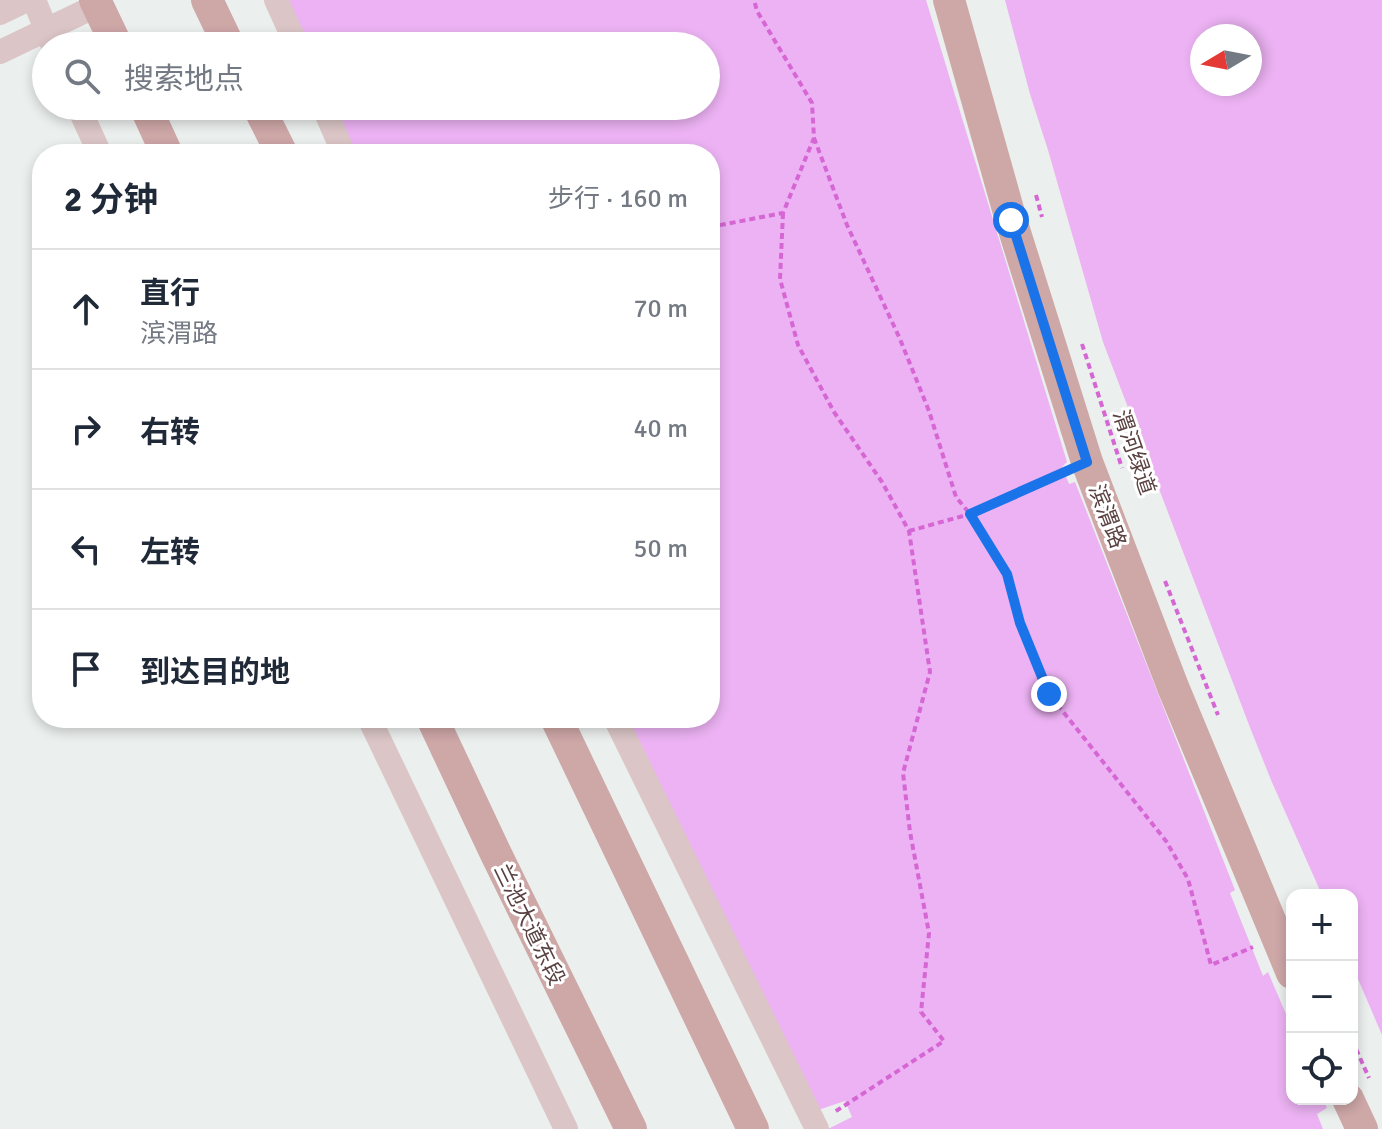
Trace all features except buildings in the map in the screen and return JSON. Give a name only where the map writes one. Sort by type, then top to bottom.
[{"type":"main road","points":[[207,0],[222,32]]},
{"type":"main road","name":"滨渭路","points":[[949,0],[1011,220],[1087,462],[1173,687],[1287,961]]},
{"type":"main road","points":[[96,3],[110,32]]},
{"type":"main road","points":[[151,120],[162,144]]},
{"type":"main road","points":[[265,120],[277,144]]},
{"type":"main road","name":"兰池大道东段","points":[[437,728],[631,1129]]},
{"type":"main road","points":[[561,728],[753,1129]]},
{"type":"main road","points":[[1359,1090],[1362,1129]]},
{"type":"street","points":[[0,13],[27,0]]},
{"type":"street","points":[[34,0],[47,32]]},
{"type":"street","points":[[276,0],[291,32]]},
{"type":"street","points":[[57,32],[96,3]]},
{"type":"street","points":[[0,52],[32,43]]},
{"type":"street","points":[[84,120],[95,144]]},
{"type":"street","points":[[329,120],[340,144]]},
{"type":"street","points":[[374,728],[566,1129]]},
{"type":"street","points":[[620,728],[816,1127]]},
{"type":"path","points":[[754,0],[757,11],[812,103],[814,138],[847,225],[900,339],[929,411],[956,497],[1007,574],[1020,623],[1049,694],[1166,841],[1188,879],[1211,965],[1276,937]]},
{"type":"path","points":[[814,138],[783,213],[780,279],[798,345],[834,412],[882,482],[909,531],[930,672],[903,773],[910,832],[929,933],[921,1012],[944,1041],[816,1127]]},
{"type":"path","points":[[1032,183],[1045,229]]},
{"type":"path","points":[[720,225],[783,213]]},
{"type":"path","name":"渭河绿道","points":[[1079,333],[1126,482]]},
{"type":"path","points":[[909,531],[970,514],[1087,462]]},
{"type":"path","points":[[1160,568],[1222,727]]},
{"type":"shaded area","points":[[280,0],[926,0],[1067,462],[1062,467],[1069,484],[1075,482],[1235,890],[1230,893],[1263,976],[1268,972],[1286,1014],[1286,1105],[1326,1105],[1327,1108],[1317,1114],[1323,1129],[828,1129],[852,1117],[845,1101],[815,1111],[632,728],[720,728],[720,144],[349,144],[338,120],[720,120],[720,32],[295,32]]},
{"type":"shaded area","points":[[1005,0],[1382,0],[1382,1035],[1358,979],[1358,889],[1319,889],[1271,780],[1103,342]]},
{"type":"route","points":[[1011,220],[1087,462],[970,514],[1007,574],[1020,623],[1049,694]]}]
